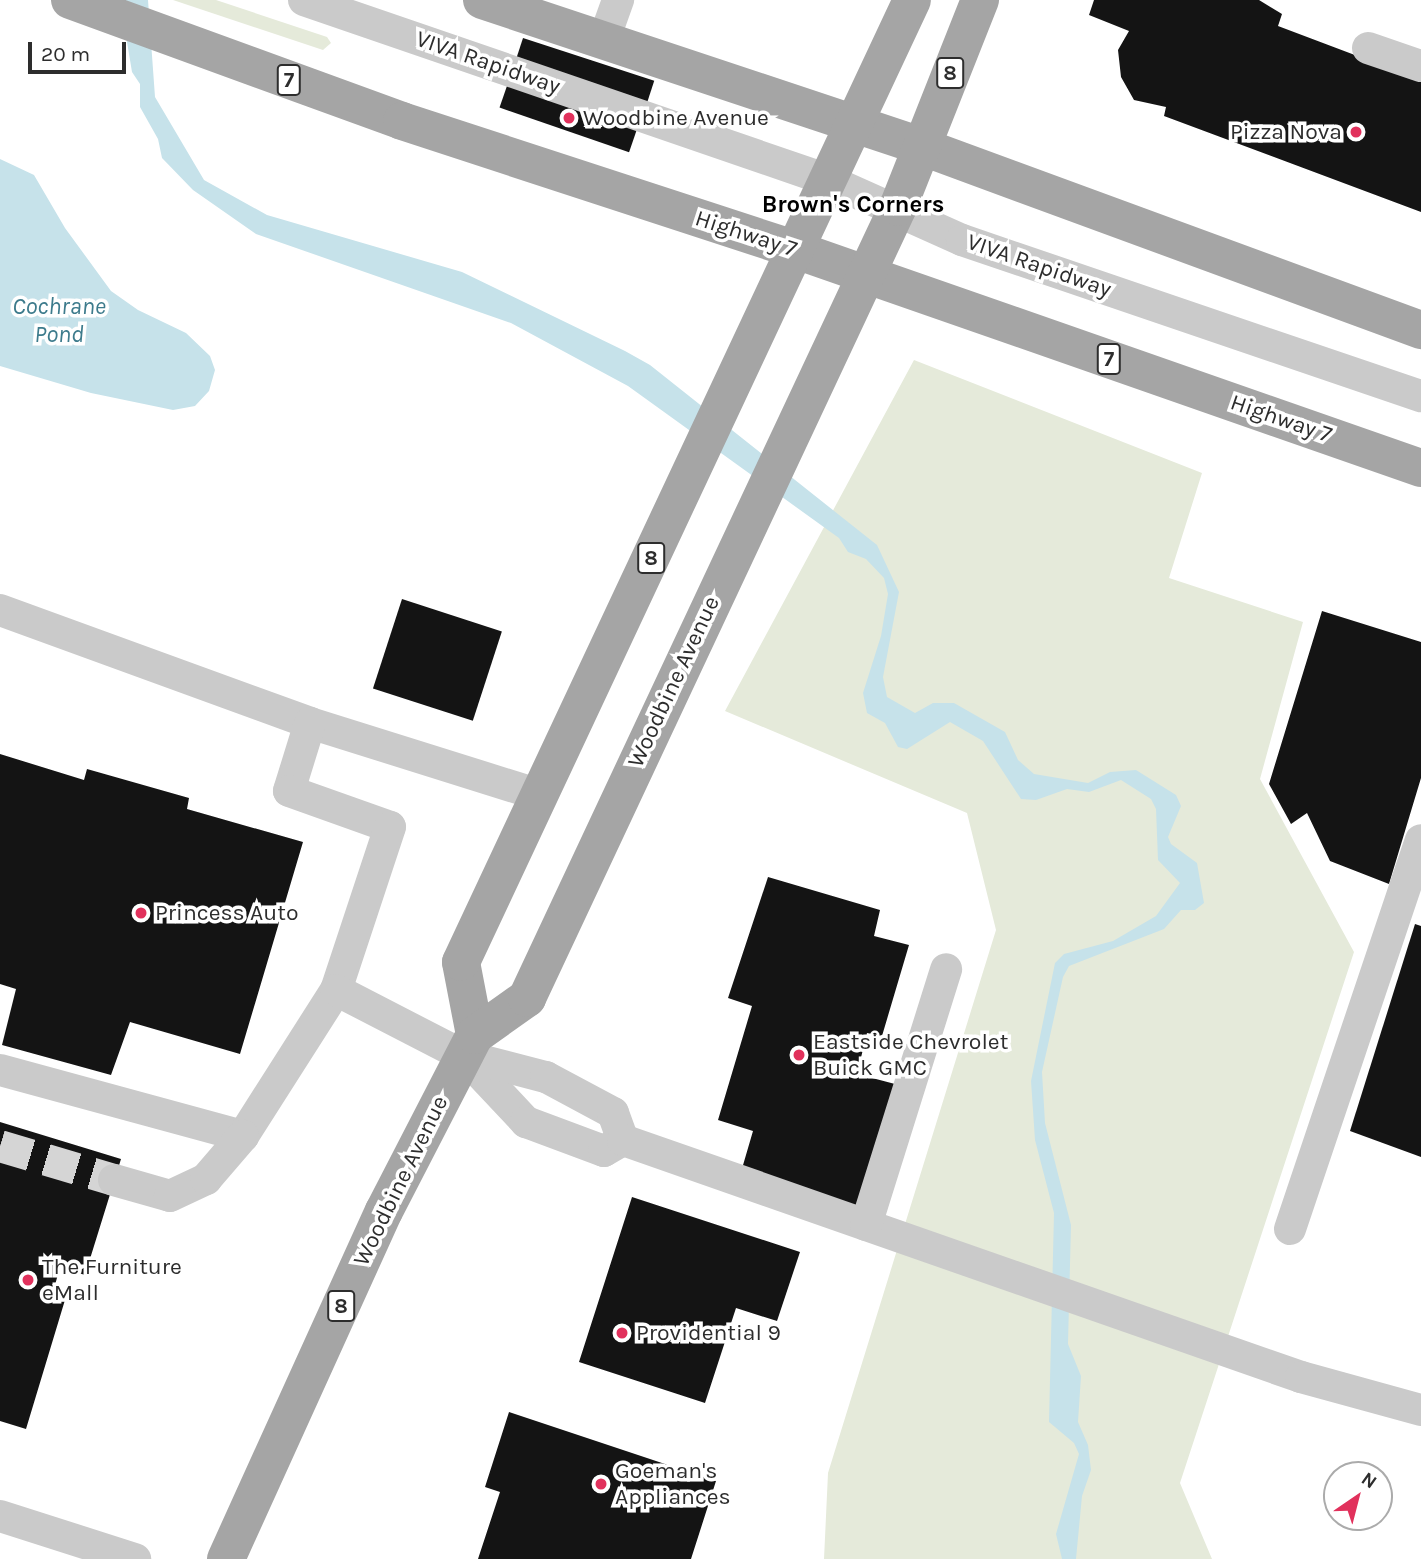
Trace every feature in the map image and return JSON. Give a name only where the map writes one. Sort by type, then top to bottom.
[{"type":"main road","points":[[482,0],[923,147],[1421,330]]},
{"type":"main road","name":"8","points":[[470,1045],[461,962],[828,180],[857,125],[912,0]]},
{"type":"main road","name":"Woodbine Avenue","points":[[226,1559],[384,1211],[470,1045],[527,998],[863,276],[898,207],[980,0]]},
{"type":"main road","name":"Highway 7","points":[[75,2],[402,121],[796,250],[863,276],[1421,468]]},
{"type":"street","name":"VIVA Rapidway","points":[[304,0],[828,180],[898,207],[962,240],[1421,396]]},
{"type":"street","points":[[603,42],[618,0]]},
{"type":"street","points":[[1368,48],[1421,66]]},
{"type":"street","points":[[0,610],[310,723],[540,795]]},
{"type":"street","points":[[114,1180],[170,1196],[206,1180],[243,1136],[336,990],[390,827],[289,791],[310,723]]},
{"type":"street","points":[[1290,1229],[1421,840]]},
{"type":"street","points":[[866,1224],[946,969]]},
{"type":"street","points":[[336,990],[546,1077],[613,1113],[623,1140]]},
{"type":"street","points":[[470,1045],[526,1122],[604,1152],[623,1140]]},
{"type":"street","points":[[0,1070],[243,1136]]},
{"type":"street","points":[[623,1140],[1301,1377],[1421,1410]]},
{"type":"street","points":[[0,1516],[135,1559]]},
{"type":"green space","points":[[173,0],[216,0],[327,37],[331,43],[323,50]]},
{"type":"green space","points":[[914,360],[1202,473],[1169,578],[1303,622],[1260,779],[1354,952],[1180,1483],[1212,1559],[824,1559],[828,1473],[996,930],[967,813],[725,711]]},
{"type":"water","points":[[120,0],[148,0],[155,97],[204,180],[267,215],[462,272],[625,351],[650,365],[877,545],[899,592],[883,677],[887,697],[915,713],[933,703],[954,703],[1005,732],[1018,760],[1034,774],[1088,783],[1110,772],[1136,770],[1176,795],[1181,806],[1168,837],[1171,844],[1197,863],[1204,903],[1195,910],[1181,910],[1164,929],[1069,966],[1063,977],[1042,1072],[1045,1123],[1071,1225],[1068,1344],[1081,1376],[1078,1422],[1088,1445],[1091,1470],[1082,1496],[1076,1559],[1062,1559],[1056,1534],[1079,1454],[1074,1443],[1049,1422],[1054,1213],[1035,1140],[1031,1081],[1055,963],[1064,954],[1113,941],[1156,916],[1180,883],[1158,860],[1156,809],[1151,799],[1121,780],[1089,792],[1067,789],[1036,800],[1021,799],[983,741],[950,722],[907,749],[898,747],[885,723],[867,713],[863,693],[881,636],[888,594],[884,578],[866,559],[848,552],[839,538],[628,386],[511,323],[256,234],[193,190],[162,158],[158,139],[140,107],[140,84],[132,72]]},
{"type":"water","name":"Cochrane Pond","points":[[0,159],[34,175],[65,228],[111,291],[138,310],[186,333],[210,356],[215,370],[209,391],[195,406],[173,410],[91,393],[0,366]]},
{"type":"building","points":[[1094,0],[1259,0],[1282,14],[1278,26],[1421,80],[1421,212],[1164,116],[1166,107],[1134,100],[1121,77],[1118,50],[1129,31],[1089,15]]},
{"type":"building","name":"Woodbine Avenue","points":[[523,38],[654,81],[647,103],[516,61]]},
{"type":"building","name":"Woodbine Avenue","points":[[508,83],[638,128],[629,152],[500,108]]},
{"type":"building","points":[[402,599],[502,631],[473,721],[373,688]]},
{"type":"building","points":[[1322,611],[1421,642],[1421,778],[1389,884],[1330,861],[1307,813],[1291,824],[1269,784]]},
{"type":"building","name":"Princess Auto","points":[[0,754],[84,780],[87,769],[189,798],[187,809],[303,842],[240,1054],[130,1022],[111,1075],[2,1045],[16,989],[0,984]]},
{"type":"building","name":"Eastside Chevrolet Buick GMC","points":[[768,877],[880,910],[874,936],[909,945],[882,1036],[867,1033],[857,1074],[895,1084],[856,1211],[741,1172],[753,1131],[718,1120],[752,1006],[728,998]]},
{"type":"building","points":[[1415,924],[1421,926],[1421,1157],[1350,1131]]},
{"type":"building","name":"The Furniture eMall","points":[[0,1122],[121,1159],[85,1275],[60,1267],[55,1285],[68,1290],[26,1429],[0,1421]]},
{"type":"building","points":[[632,1197],[800,1252],[777,1321],[736,1308],[705,1403],[579,1362]]},
{"type":"building","name":"Goeman's Appliances","points":[[509,1412],[716,1481],[691,1559],[478,1559],[500,1492],[485,1487]]},
{"type":"tunnel","points":[[0,1146],[114,1180]]},
{"type":"place","name":"Woodbine Avenue","points":[[569,118]]},
{"type":"place","name":"Pizza Nova","points":[[1356,132]]},
{"type":"place","name":"Princess Auto","points":[[141,913]]},
{"type":"place","name":"Eastside Chevrolet Buick GMC","points":[[799,1055]]},
{"type":"place","name":"The Furniture eMall","points":[[28,1280]]},
{"type":"place","name":"Providential 9","points":[[622,1333]]},
{"type":"place","name":"Goeman's Appliances","points":[[601,1484]]},
{"type":"district","name":"Brown's Corners","points":[[853,205]]}]
